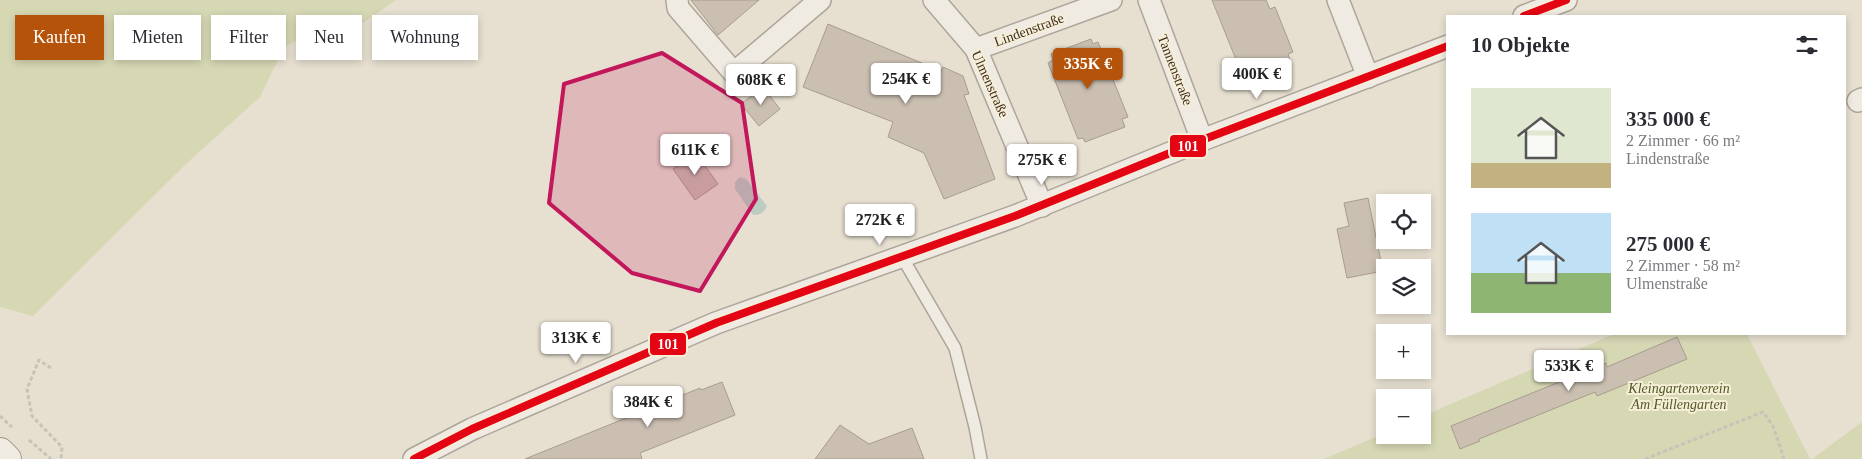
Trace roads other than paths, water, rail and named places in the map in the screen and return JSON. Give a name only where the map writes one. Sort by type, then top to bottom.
[{"type":"street","points":[[677,4],[734,73],[820,0]]},
{"type":"street","name":"Ulmenstraße","points":[[934,0],[976,49],[1042,206]]},
{"type":"street","name":"Lindenstraße","points":[[976,49],[1082,5],[1111,0]]},
{"type":"street","name":"Tannenstraße","points":[[1148,0],[1202,140]]},
{"type":"street","points":[[1338,0],[1368,77]]},
{"type":"street","points":[[1527,15],[1566,0]]},
{"type":"street","points":[[414,459],[472,429],[716,323],[1042,206],[1202,140],[1446,47]]},
{"type":"street","points":[[0,452],[7,459]]},
{"type":"lane","points":[[902,257],[955,348],[976,427],[981,459]]},
{"type":"park label","name":"Kleingartenverein Am Füllengarten","points":[[1679,396]]}]
